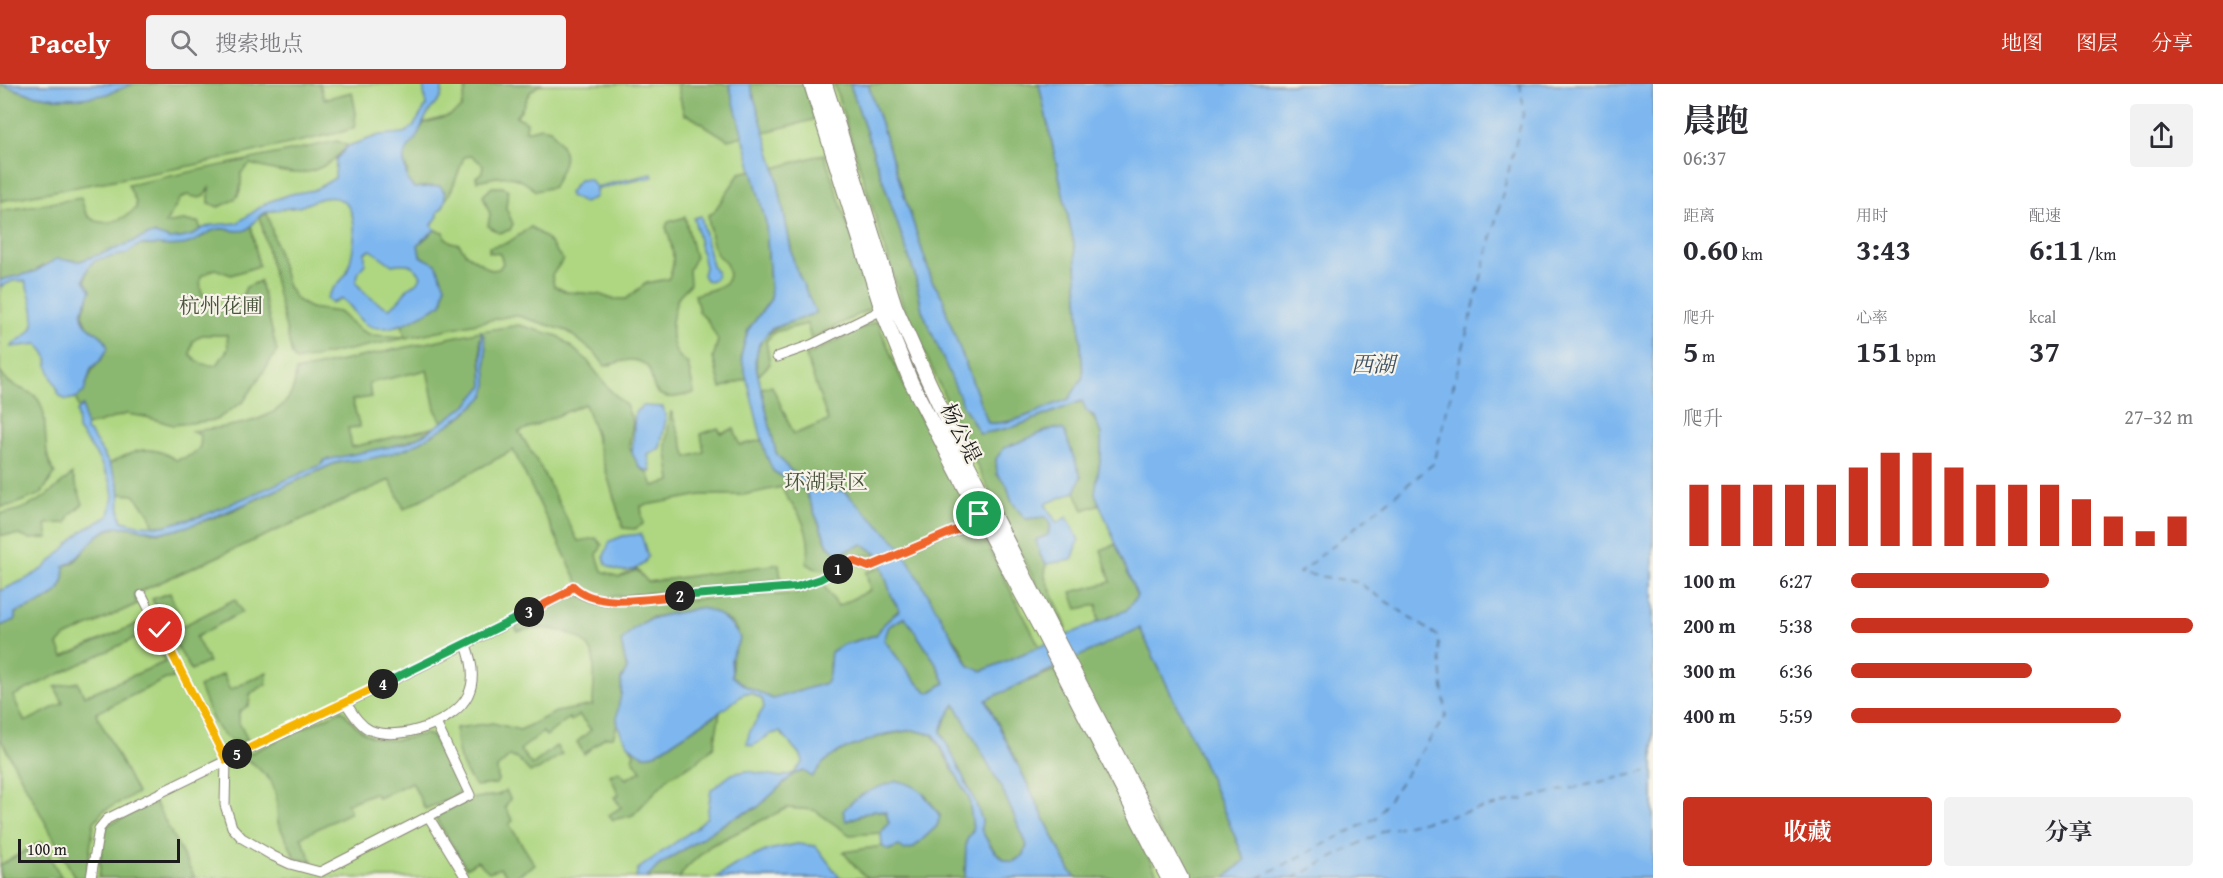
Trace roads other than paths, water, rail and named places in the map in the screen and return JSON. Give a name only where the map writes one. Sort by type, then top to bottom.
[{"type":"main road","name":"杨公堤","points":[[811,84],[882,310],[911,382],[982,519],[1048,632]]},
{"type":"main road","name":"杨公堤","points":[[825,84],[895,306],[960,449],[1168,878]]},
{"type":"main road","name":"杨公堤","points":[[1074,684],[1181,878]]},
{"type":"street","points":[[777,357],[811,345],[882,310]]},
{"type":"street","points":[[92,878],[99,829],[107,819],[466,645],[566,593],[573,586],[580,594],[596,599],[620,601],[796,587],[820,579],[853,561],[869,567],[982,519]]},
{"type":"street","points":[[142,595],[226,760],[225,805],[232,827],[242,838],[290,864],[321,875],[470,795],[436,723]]},
{"type":"street","points":[[345,702],[359,722],[369,729],[381,733],[401,733],[424,729],[460,706],[468,695],[473,668],[466,645]]},
{"type":"street","points":[[429,816],[466,878]]},
{"type":"water","points":[[0,84],[134,84],[104,95],[56,98],[30,94]]},
{"type":"water","points":[[423,84],[442,84],[441,97],[427,115],[404,159],[407,180],[414,188],[440,186],[445,196],[445,203],[432,225],[435,230],[418,245],[420,256],[436,264],[445,286],[442,304],[404,324],[383,328],[364,323],[342,299],[332,303],[327,298],[346,273],[351,259],[354,223],[346,203],[337,198],[324,198],[298,207],[266,212],[246,230],[215,230],[195,241],[176,246],[141,245],[126,254],[94,261],[86,271],[84,280],[91,290],[82,314],[85,323],[104,339],[108,348],[101,360],[91,368],[84,392],[76,398],[66,400],[59,395],[49,371],[47,356],[37,344],[11,347],[32,327],[33,307],[25,281],[13,281],[0,287],[0,280],[34,272],[56,259],[80,261],[148,235],[155,234],[170,239],[181,238],[193,235],[212,225],[237,223],[268,202],[291,194],[314,190],[335,178],[336,159],[348,146],[380,135],[404,133],[413,127],[426,106]],"holes":[[[371,250],[392,265],[409,264],[421,276],[418,282],[409,287],[389,308],[370,297],[356,282],[359,271],[365,264],[365,252]]]},
{"type":"water","name":"西湖","points":[[729,84],[750,84],[775,168],[794,264],[816,313],[771,329],[759,344],[755,362],[776,453],[790,470],[820,490],[844,491],[900,546],[969,666],[982,671],[1127,610],[1137,596],[1095,493],[1101,455],[1101,434],[1093,415],[1087,412],[1082,401],[1014,427],[980,434],[964,407],[922,310],[915,275],[850,84],[868,84],[932,281],[943,298],[947,315],[988,423],[999,423],[1020,418],[1069,399],[1083,377],[1075,248],[1039,84],[1653,84],[1653,878],[1225,878],[1245,860],[1199,753],[1140,628],[986,700],[1070,871],[1076,878],[965,878],[966,842],[973,830],[969,798],[934,735],[913,730],[886,734],[840,751],[824,762],[812,777],[804,771],[794,774],[758,807],[731,819],[658,866],[647,878],[636,878],[638,869],[697,827],[707,817],[711,790],[732,774],[747,771],[781,777],[794,773],[803,762],[801,756],[780,732],[771,734],[753,746],[747,744],[749,733],[764,707],[762,699],[751,693],[745,693],[655,754],[645,755],[635,750],[622,735],[617,718],[622,690],[621,680],[627,669],[621,642],[627,635],[640,624],[655,617],[698,608],[707,609],[729,623],[740,638],[731,659],[732,676],[745,686],[773,699],[826,683],[831,652],[842,645],[876,635],[884,624],[900,610],[893,600],[878,555],[863,544],[838,554],[828,545],[805,490],[773,471],[765,452],[741,356],[748,330],[771,299],[766,223]],"holes":[[[905,617],[936,663],[945,683],[929,693],[911,676],[884,640],[889,626]],[[955,704],[1002,789],[1027,845],[1024,855],[1013,862],[1002,858],[987,840],[981,829],[982,820],[975,801],[941,732]]]},
{"type":"water","points":[[652,174],[653,177],[596,189],[596,197],[584,203],[570,196],[569,193],[579,180],[589,179],[596,187]]},
{"type":"water","points":[[701,216],[712,266],[717,272],[716,278],[710,281],[706,280],[703,275],[705,267],[694,218]]},
{"type":"water","points":[[481,331],[486,348],[485,394],[460,417],[434,434],[398,451],[368,459],[335,463],[235,508],[176,530],[158,532],[125,527],[109,529],[96,537],[77,558],[64,566],[62,585],[50,598],[15,613],[15,620],[0,626],[0,591],[43,569],[82,531],[109,516],[113,497],[111,483],[97,456],[78,430],[77,411],[83,406],[86,430],[91,434],[116,477],[122,521],[138,525],[163,526],[202,516],[321,465],[325,460],[407,443],[428,432],[468,404],[483,386]]},
{"type":"water","points":[[643,406],[663,407],[666,419],[660,448],[648,455],[651,472],[640,468],[632,453],[635,412]]},
{"type":"water","points":[[1054,428],[1064,430],[1081,477],[1075,492],[1045,504],[1057,523],[1067,517],[1079,540],[1072,560],[1046,564],[1040,555],[1036,540],[1048,535],[1051,523],[1046,517],[1025,519],[1011,500],[1007,485],[997,474],[996,459],[1004,448]]},
{"type":"water","points":[[641,534],[648,557],[640,566],[623,571],[606,564],[604,556],[610,541],[623,536]]},
{"type":"water","points":[[897,781],[918,789],[940,816],[937,826],[913,848],[905,850],[899,846],[888,850],[882,846],[881,833],[889,823],[886,812],[874,810],[846,821],[843,811],[861,795]]},
{"type":"water","points":[[797,844],[816,846],[840,878],[715,878],[735,865],[768,850]]},
{"type":"park label","name":"杭州花圃","points":[[221,305]]},
{"type":"park label","name":"环湖景区","points":[[826,481]]}]
